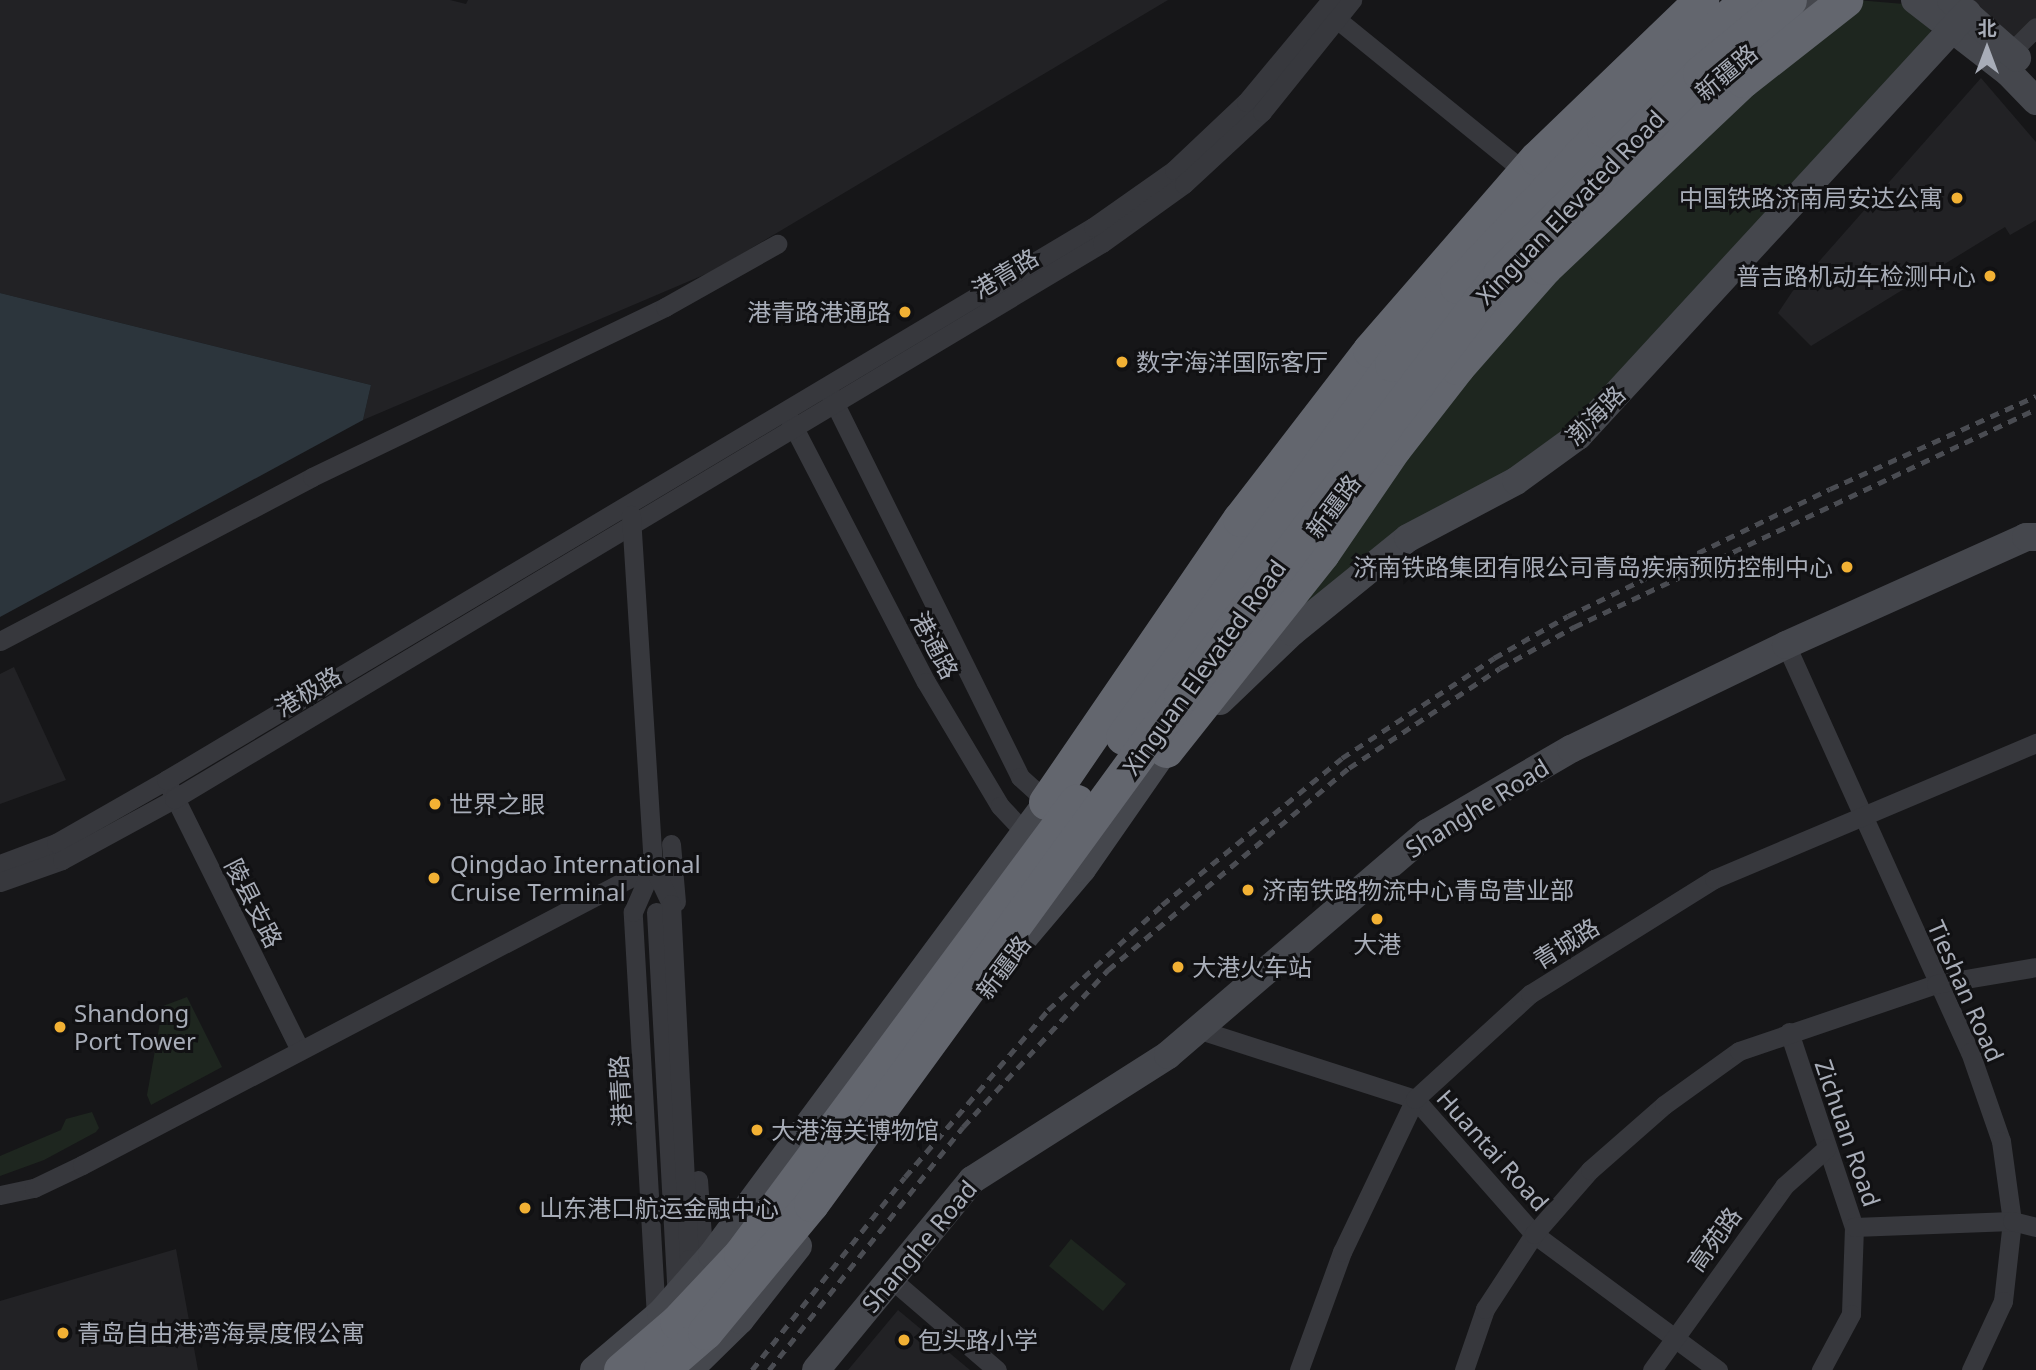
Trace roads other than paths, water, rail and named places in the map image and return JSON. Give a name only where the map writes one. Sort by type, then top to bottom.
[{"type":"highway","points":[[1046,802],[1240,519],[1370,350],[1537,158],[1701,0]]},
{"type":"highway","name":"Xinguan Elevated Road","points":[[621,1370],[677,1322],[741,1254],[1111,755],[1220,597],[1400,354],[1529,204],[1693,45],[1747,0]]},
{"type":"highway","name":"Xinguan Elevated Road","points":[[661,1370],[705,1332],[811,1205],[1181,696],[1500,274],[1700,73],[1789,0]]},
{"type":"highway","points":[[1166,750],[1322,553],[1394,448],[1457,367],[1545,267],[1676,140],[1743,80],[1846,0]]},
{"type":"main road","name":"新疆路","points":[[594,1370],[656,1317],[701,1267],[1046,802],[1160,661],[1378,359],[1533,179],[1716,0]]},
{"type":"main road","name":"新疆路","points":[[689,1370],[740,1320],[840,1193],[1009,954],[1082,869],[1166,750],[1249,619],[1434,370],[1515,272],[1676,114],[1813,0]]},
{"type":"main road","points":[[1915,0],[1957,14],[2011,52],[2036,80]]},
{"type":"main road","name":"渤海路","points":[[1166,750],[1292,632],[1408,538],[1516,481],[1578,436],[1957,14]]},
{"type":"main road","points":[[1957,14],[2036,101]]},
{"type":"main road","name":"Shanghe Road","points":[[816,1370],[972,1180],[1168,1055],[1427,833],[1571,749],[1786,645],[2026,537],[2036,537]]},
{"type":"street","name":"港青路","points":[[632,524],[1093,227],[1174,170],[1246,102],[1331,10],[1352,0]]},
{"type":"street","points":[[1331,10],[1533,179]]},
{"type":"street","points":[[2011,52],[2036,27]]},
{"type":"street","points":[[0,641],[312,477],[665,307],[777,244]]},
{"type":"street","name":"港通路","points":[[831,395],[1020,777],[1046,802],[1105,834]]},
{"type":"street","name":"港青路","points":[[701,1267],[689,1259],[671,904],[653,866],[630,503],[790,420]]},
{"type":"street","name":"港通路","points":[[790,420],[926,682],[1022,834],[1082,869]]},
{"type":"street","name":"港极路","points":[[0,883],[62,860],[630,503]]},
{"type":"street","name":"港极路","points":[[0,864],[56,843],[170,790],[632,524]]},
{"type":"street","name":"Tieshan Road","points":[[1786,645],[1936,984],[1970,1052],[2001,1141],[2012,1221],[2003,1301],[1971,1370]]},
{"type":"street","name":"青城路","points":[[1299,1370],[1342,1252],[1415,1099],[1530,994],[1714,879],[2036,743]]},
{"type":"street","name":"陵县支路","points":[[170,790],[299,1048]]},
{"type":"street","points":[[671,844],[701,1267]]},
{"type":"street","name":"港青路","points":[[653,866],[633,912],[656,1317]]},
{"type":"street","points":[[0,1195],[34,1188],[58,1177],[238,1086],[299,1048],[653,866]]},
{"type":"street","points":[[656,912],[677,1294]]},
{"type":"street","points":[[1464,1370],[1485,1309],[1534,1234],[1590,1170],[1664,1105],[1739,1051],[1936,984],[2036,967]]},
{"type":"street","name":"Huantai Road","points":[[1197,1030],[1415,1099],[1534,1234],[1718,1370]]},
{"type":"street","name":"Zichuan Road","points":[[1789,1032],[1854,1227],[1851,1314],[1821,1370]]},
{"type":"street","name":"高苑路","points":[[1652,1370],[1672,1338],[1784,1186],[1827,1148]]},
{"type":"street","points":[[1854,1227],[2012,1221],[2036,1227]]},
{"type":"street","points":[[890,1279],[997,1370]]},
{"type":"railway","points":[[752,1370],[905,1177],[1048,1010],[1162,905],[1342,758],[1494,658],[1568,616],[1830,489],[2036,396]]},
{"type":"railway","points":[[769,1370],[963,1127],[1108,970],[1349,768],[1500,668],[1574,627],[2036,409]]},
{"type":"place","name":"中国铁路济南局安达公寓","points":[[1957,198]]},
{"type":"place","name":"普吉路机动车检测中心","points":[[1990,276]]},
{"type":"place","name":"港青路港通路","points":[[905,312]]},
{"type":"place","name":"数字海洋国际客厅","points":[[1122,362]]},
{"type":"place","name":"济南铁路集团有限公司青岛疾病预防控制中心","points":[[1847,567]]},
{"type":"place","name":"世界之眼","points":[[435,804]]},
{"type":"place","name":"Qingdao International Cruise Terminal","points":[[434,878]]},
{"type":"place","name":"济南铁路物流中心青岛营业部","points":[[1248,890]]},
{"type":"place","name":"大港","points":[[1377,919]]},
{"type":"place","name":"大港火车站","points":[[1178,967]]},
{"type":"place","name":"Shandong Port Tower","points":[[60,1027]]},
{"type":"place","name":"大港海关博物馆","points":[[757,1130]]},
{"type":"place","name":"山东港口航运金融中心","points":[[525,1208]]},
{"type":"place","name":"青岛自由港湾海景度假公寓","points":[[63,1333]]},
{"type":"place","name":"包头路小学","points":[[904,1340]]}]
